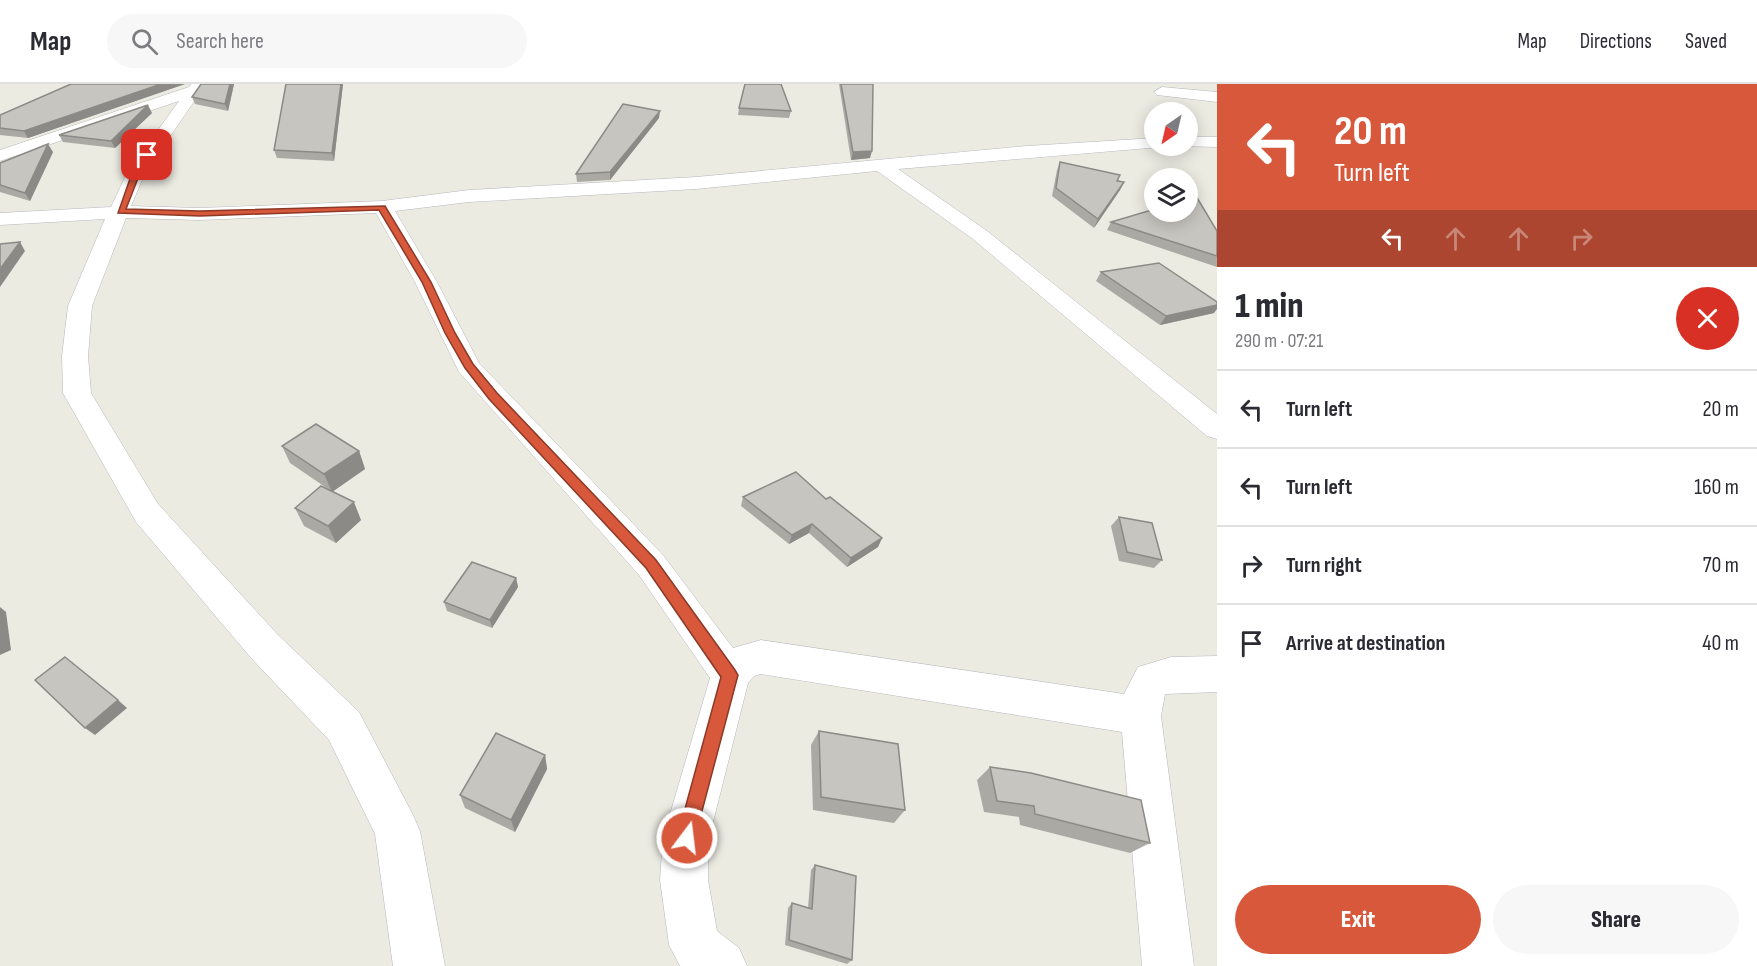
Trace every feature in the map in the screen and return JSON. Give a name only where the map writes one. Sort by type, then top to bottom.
[{"type":"street","points":[[0,156],[196,88]]},
{"type":"street","points":[[196,88],[136,173],[80,306],[75,356],[77,393],[147,513],[265,646],[344,726],[397,831],[419,966]]},
{"type":"street","points":[[1164,102],[1161,98],[1160,88],[1217,98]]},
{"type":"street","points":[[1198,139],[1217,142]]},
{"type":"street","points":[[0,219],[121,212],[200,214],[382,207],[469,195],[696,183],[1095,145],[1144,143]]},
{"type":"street","points":[[880,165],[980,235],[1210,413]]},
{"type":"street","points":[[382,207],[426,282],[468,366],[493,396],[651,564],[730,675]]},
{"type":"street","points":[[721,966],[694,945],[684,880],[687,838],[730,675],[742,662],[760,657],[1141,716]]},
{"type":"street","points":[[1174,963],[1141,716],[1144,692],[1152,680],[1172,675],[1217,674]]},
{"type":"building","points":[[71,84],[161,84],[24,131],[0,128],[0,115]]},
{"type":"building","points":[[201,84],[230,84],[225,104],[192,97]]},
{"type":"building","points":[[286,84],[341,84],[332,153],[274,150]]},
{"type":"building","points":[[745,84],[781,84],[791,111],[739,108]]},
{"type":"building","points":[[841,84],[873,84],[872,151],[853,152]]},
{"type":"building","points":[[623,104],[660,111],[610,172],[576,174]]},
{"type":"building","points":[[148,105],[111,141],[59,135]]},
{"type":"building","points":[[48,144],[25,193],[0,185],[0,163]]},
{"type":"building","points":[[1060,162],[1120,175],[1117,181],[1124,182],[1098,219],[1056,188]]},
{"type":"building","points":[[1198,199],[1217,231],[1217,256],[1111,222],[1144,212],[1144,222],[1198,222]]},
{"type":"building","points":[[20,242],[0,269],[0,244]]},
{"type":"building","points":[[1159,263],[1217,302],[1217,305],[1166,316],[1101,272]]},
{"type":"building","points":[[316,424],[359,451],[324,474],[282,446]]},
{"type":"building","points":[[796,472],[826,499],[830,497],[882,538],[851,558],[812,524],[792,535],[743,497]]},
{"type":"building","points":[[321,486],[354,502],[328,526],[295,508]]},
{"type":"building","points":[[1119,517],[1152,523],[1162,560],[1127,552]]},
{"type":"building","points":[[472,562],[516,578],[490,620],[444,602]]},
{"type":"building","points":[[65,657],[118,700],[85,728],[35,680]]},
{"type":"building","points":[[819,731],[898,744],[905,810],[821,797]]},
{"type":"building","points":[[496,733],[545,755],[511,820],[460,795]]},
{"type":"building","points":[[990,767],[1031,773],[1141,800],[1150,843],[1035,814],[1034,806],[997,801]]},
{"type":"building","points":[[815,865],[856,876],[852,960],[789,940],[792,903],[812,909]]},
{"type":"route","points":[[147,155],[136,173],[121,212],[200,214],[382,207],[426,282],[468,366],[493,396],[651,564],[730,675],[687,838]]}]
